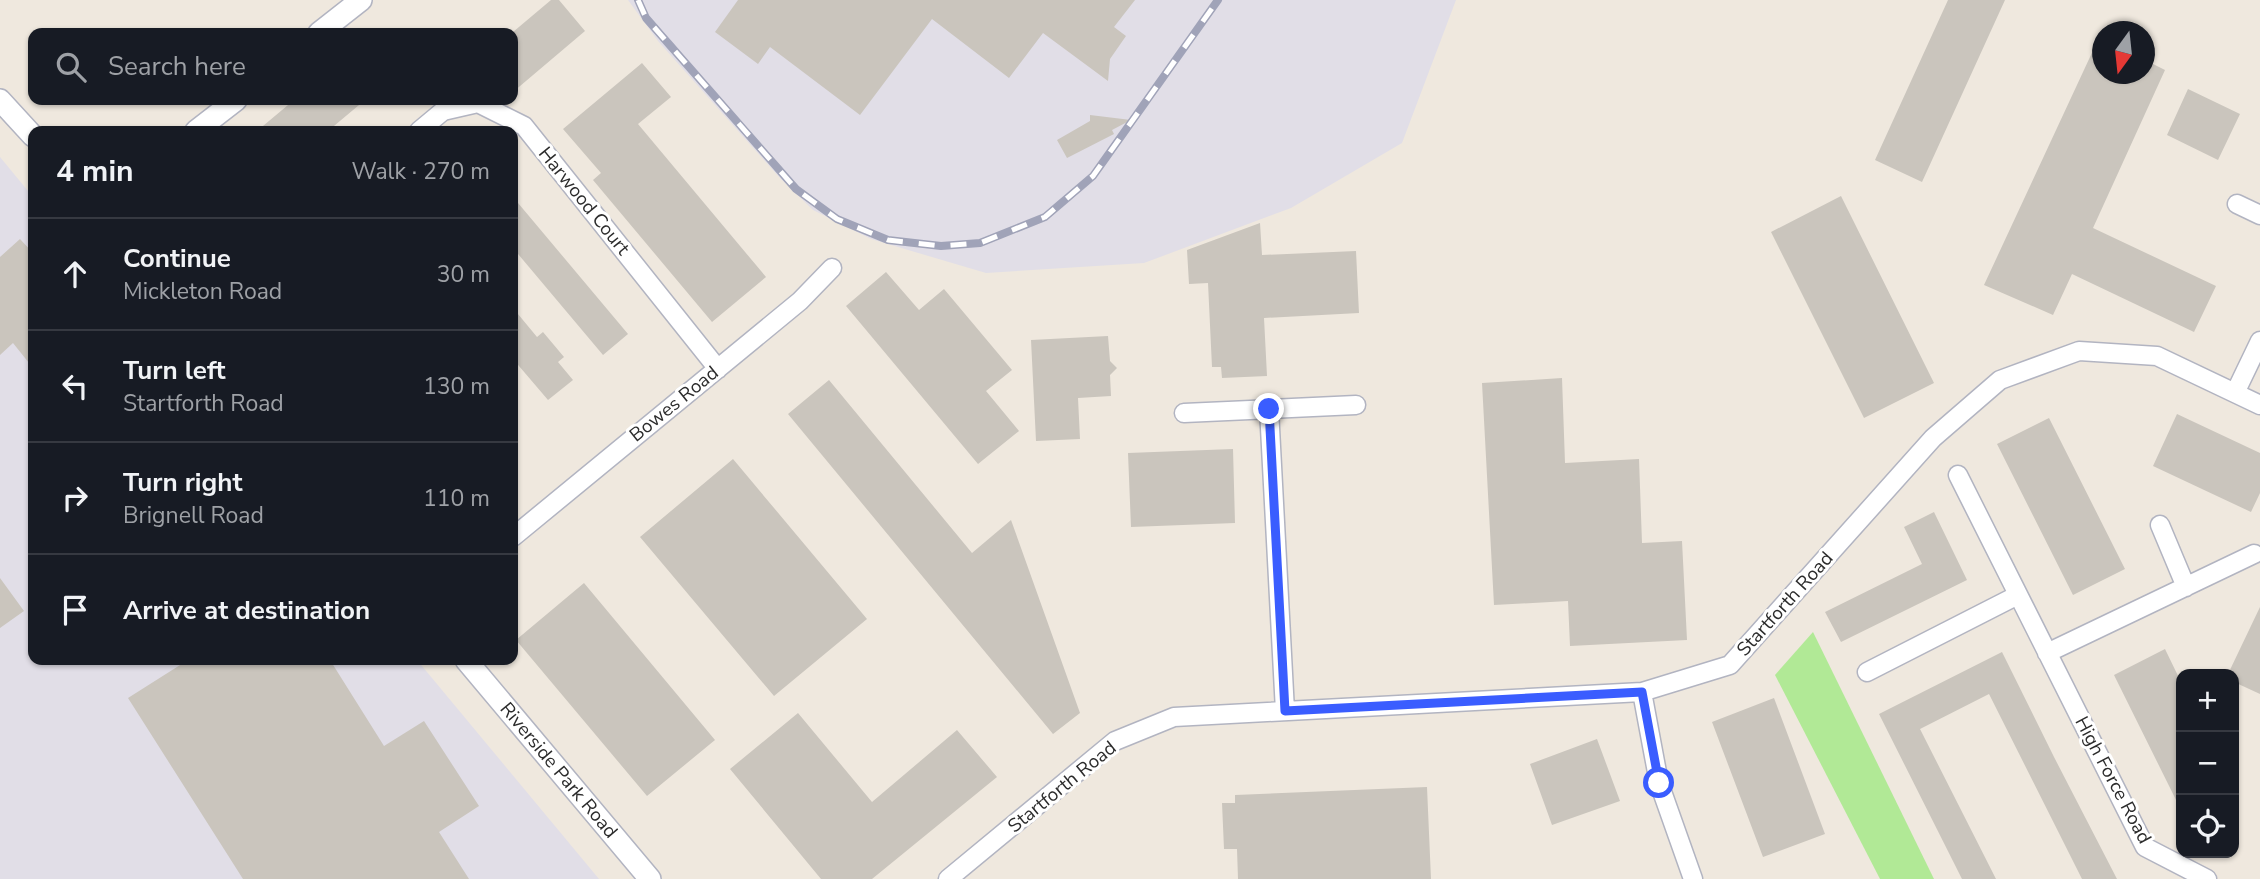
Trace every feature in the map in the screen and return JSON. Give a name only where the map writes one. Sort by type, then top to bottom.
[{"type":"street","points":[[325,28],[360,0]]},
{"type":"street","points":[[0,100],[28,131]]},
{"type":"street","points":[[202,126],[230,105]]},
{"type":"street","name":"Harwood Court","points":[[425,126],[443,111],[469,105]]},
{"type":"street","name":"Harwood Court","points":[[482,105],[524,126],[718,369]]},
{"type":"street","points":[[2237,204],[2260,215]]},
{"type":"street","name":"Bowes Road","points":[[518,533],[800,301],[832,268]]},
{"type":"street","points":[[2235,393],[2260,341]]},
{"type":"street","name":"Startforth Road","points":[[948,879],[1115,741],[1174,717],[1642,692],[1730,665],[1933,438],[2000,380],[2079,351],[2157,356],[2260,405]]},
{"type":"street","points":[[1184,413],[1356,405]]},
{"type":"street","points":[[1269,409],[1285,711]]},
{"type":"street","name":"High Force Road","points":[[1958,475],[2144,847],[2207,879]]},
{"type":"street","points":[[2160,525],[2186,587]]},
{"type":"street","points":[[2047,653],[2254,554]]},
{"type":"street","points":[[1867,673],[2018,596]]},
{"type":"street","name":"Riverside Park Road","points":[[470,665],[650,879]]},
{"type":"street","points":[[1642,692],[1659,783],[1693,879]]},
{"type":"shaded area","points":[[628,0],[1456,0],[1402,143],[1291,208],[1144,263],[986,273],[871,239],[813,210],[780,178],[658,41]]},
{"type":"shaded area","points":[[0,157],[28,191],[28,665],[421,665],[599,879],[0,879]]},
{"type":"green space","points":[[1813,632],[1934,879],[1880,879],[1775,675]]},
{"type":"building","points":[[551,0],[559,0],[585,31],[518,88],[518,28]]},
{"type":"building","points":[[738,0],[1135,0],[1114,27],[1126,36],[1110,59],[1108,81],[1043,33],[1009,78],[932,19],[860,115],[770,47],[758,64],[715,32]]},
{"type":"building","points":[[1948,0],[2005,0],[1922,182],[1875,160]]},
{"type":"building","points":[[2092,53],[2092,84],[2155,84],[2155,65],[2165,70],[2093,228],[2216,286],[2194,332],[2072,274],[2053,315],[1984,285]]},
{"type":"building","points":[[642,63],[671,97],[638,124],[766,277],[712,322],[593,180],[601,173],[563,129]]},
{"type":"building","points":[[2188,89],[2240,114],[2218,160],[2167,135]]},
{"type":"building","points":[[288,105],[359,105],[334,126],[263,126]]},
{"type":"building","points":[[1090,115],[1131,120],[1112,130],[1114,134],[1067,158],[1057,140],[1090,121]]},
{"type":"building","points":[[1841,196],[1934,383],[1864,418],[1771,232]]},
{"type":"building","points":[[518,203],[628,334],[603,355],[518,254]]},
{"type":"building","points":[[1260,223],[1262,255],[1356,251],[1359,313],[1264,318],[1267,376],[1222,378],[1221,367],[1212,367],[1208,283],[1189,284],[1187,250]]},
{"type":"building","points":[[20,239],[28,248],[28,362],[13,343],[0,355],[0,257]]},
{"type":"building","points":[[886,272],[919,310],[944,289],[1012,370],[986,391],[1019,431],[978,464],[846,306]]},
{"type":"building","points":[[518,314],[537,337],[543,332],[564,357],[558,362],[573,380],[548,400],[518,365]]},
{"type":"building","points":[[1108,336],[1110,361],[1117,368],[1110,375],[1111,396],[1078,398],[1080,439],[1036,441],[1031,340]]},
{"type":"building","points":[[1562,378],[1565,463],[1639,459],[1642,543],[1682,541],[1687,640],[1570,646],[1568,601],[1494,605],[1482,383]]},
{"type":"building","points":[[829,380],[972,553],[1011,520],[1080,713],[1053,734],[788,414]]},
{"type":"building","points":[[2177,414],[2260,453],[2260,493],[2251,512],[2153,466]]},
{"type":"building","points":[[2049,418],[2125,569],[2073,595],[1997,444]]},
{"type":"building","points":[[1233,449],[1235,523],[1131,527],[1128,453]]},
{"type":"building","points":[[733,459],[867,619],[774,696],[640,537]]},
{"type":"building","points":[[1934,512],[1967,580],[1841,642],[1825,612],[1922,564],[1904,527]]},
{"type":"building","points":[[0,578],[24,611],[0,628]]},
{"type":"building","points":[[584,583],[715,740],[647,796],[518,642],[518,638]]},
{"type":"building","points":[[2260,607],[2260,694],[2239,684],[2239,669],[2230,669]]},
{"type":"building","points":[[2165,649],[2176,672],[2176,800],[2114,675]]},
{"type":"building","points":[[2002,652],[2117,879],[2082,879],[1989,694],[1920,729],[1996,879],[1962,879],[1879,714]]},
{"type":"building","points":[[180,665],[333,665],[384,746],[424,721],[479,806],[439,832],[469,879],[243,879],[128,698]]},
{"type":"building","points":[[1774,698],[1825,834],[1763,857],[1712,722]]},
{"type":"building","points":[[798,713],[872,802],[957,730],[997,777],[872,879],[821,879],[730,769]]},
{"type":"building","points":[[1597,739],[1620,801],[1552,825],[1530,764]]},
{"type":"building","points":[[1427,787],[1431,879],[1238,879],[1237,849],[1224,849],[1222,803],[1235,803],[1235,795]]},
{"type":"railway","points":[[638,0],[646,18],[796,189],[837,219],[888,240],[941,246],[980,243],[1045,217],[1093,176],[1218,0]]},
{"type":"route","points":[[1269,409],[1285,711],[1642,692],[1659,783]]}]
